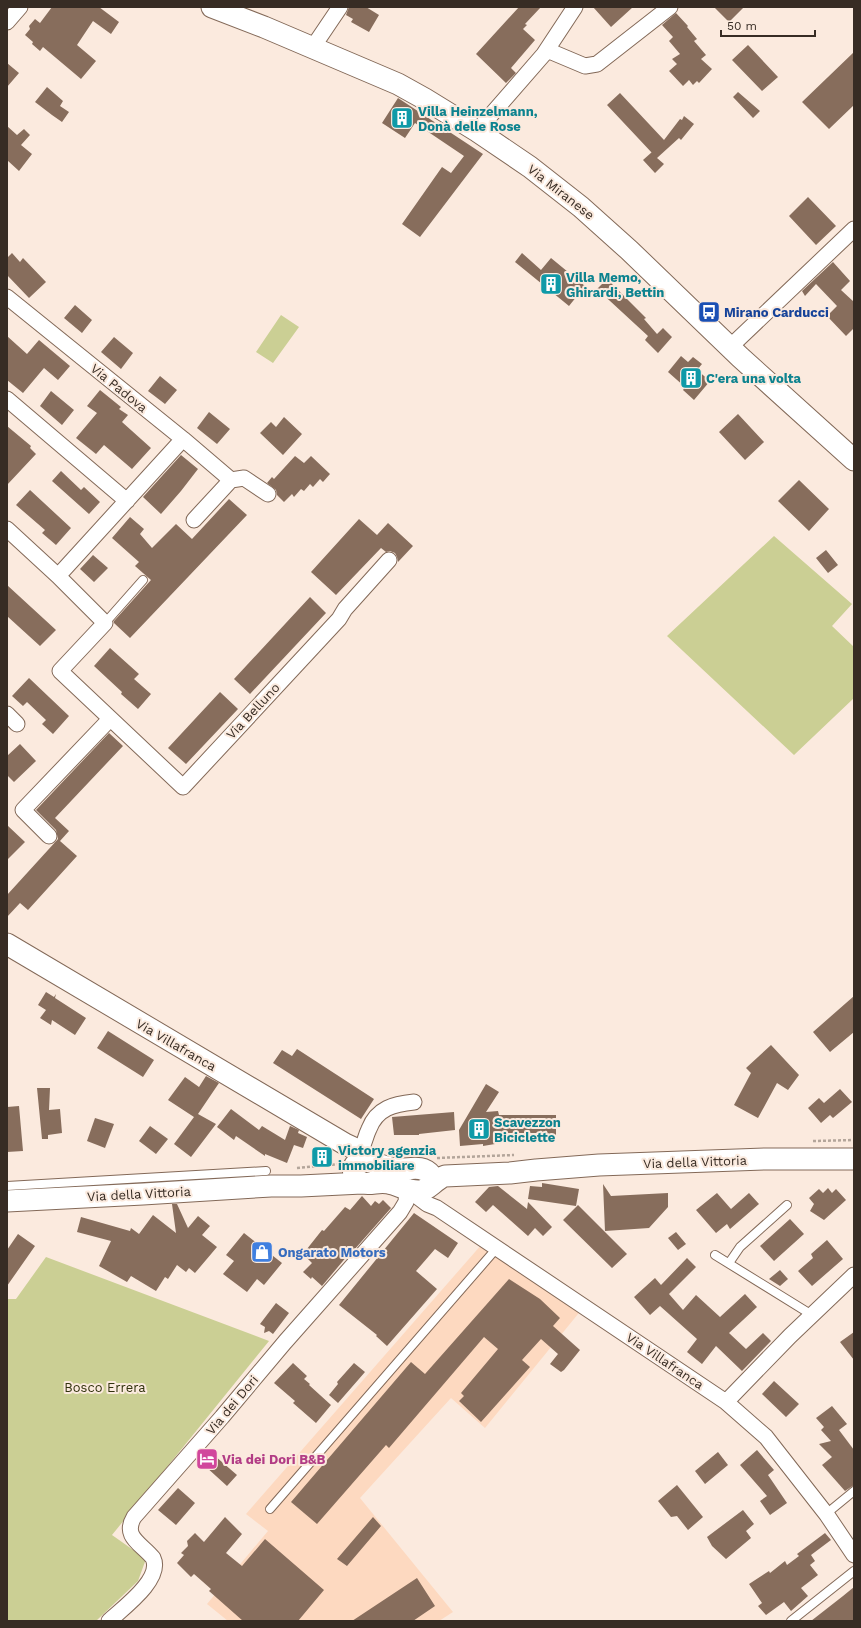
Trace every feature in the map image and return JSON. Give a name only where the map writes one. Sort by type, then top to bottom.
[{"type":"main road","name":"Via Miranese","points":[[212,7],[313,47],[398,84],[477,131],[530,167],[581,207],[629,250],[730,347],[854,460]]},
{"type":"main road","name":"Via Villafranca","points":[[7,944],[358,1163]]},
{"type":"main road","name":"Via della Vittoria","points":[[358,1163],[387,1182],[407,1189],[420,1191],[426,1190],[432,1166],[505,1166],[536,1170],[599,1165],[749,1160],[854,1159]]},
{"type":"main road","name":"Via della Vittoria","points":[[7,1201],[143,1194],[268,1179],[340,1175],[358,1163],[429,1174]]},
{"type":"street","points":[[7,22],[20,7]]},
{"type":"street","points":[[313,47],[340,7]]},
{"type":"street","points":[[477,131],[547,50],[575,7]]},
{"type":"street","points":[[547,50],[585,66],[597,64],[670,7]]},
{"type":"street","points":[[730,347],[854,229]]},
{"type":"street","name":"Via Padova","points":[[7,297],[183,439],[231,480]]},
{"type":"street","points":[[7,399],[127,501]]},
{"type":"street","points":[[58,576],[183,439]]},
{"type":"street","points":[[194,520],[231,480],[244,478],[268,494]]},
{"type":"street","points":[[7,529],[58,576],[105,623]]},
{"type":"street","name":"Via Belluno","points":[[105,623],[60,671],[183,787],[339,619],[344,608],[389,560]]},
{"type":"street","points":[[49,836],[23,810],[110,719]]},
{"type":"street","points":[[358,1163],[368,1129],[376,1115],[385,1108],[395,1104],[414,1102]]},
{"type":"street","points":[[429,1174],[437,1208]]},
{"type":"street","name":"Via Villafranca","points":[[407,1189],[427,1204],[437,1208],[726,1402],[766,1437],[826,1514],[854,1555]]},
{"type":"street","name":"Via dei Dori","points":[[109,1621],[139,1593],[152,1578],[154,1571],[153,1558],[134,1540],[131,1534],[130,1522],[285,1342],[400,1212],[406,1202],[407,1189]]},
{"type":"street","points":[[726,1402],[790,1336],[853,1280]]},
{"type":"lane","points":[[105,623],[143,580]]},
{"type":"lane","points":[[7,1186],[268,1179]]},
{"type":"lane","points":[[729,1263],[740,1247],[787,1205]]},
{"type":"lane","points":[[270,1508],[496,1249]]},
{"type":"lane","points":[[715,1255],[812,1315]]},
{"type":"lane","points":[[826,1514],[854,1490]]},
{"type":"lane","points":[[791,1621],[854,1572]]},
{"type":"path","points":[[429,1174],[518,1154]]},
{"type":"shaded area","points":[[489,1236],[587,1303],[485,1428],[451,1398],[360,1498],[453,1612],[439,1621],[228,1621],[207,1604],[268,1531],[246,1514]]},
{"type":"green space","points":[[281,315],[299,327],[273,363],[256,352]]},
{"type":"green space","points":[[774,536],[852,604],[832,626],[854,647],[854,698],[794,755],[667,636]]},
{"type":"green space","name":"Bosco Errera","points":[[46,1257],[269,1341],[112,1535],[146,1559],[138,1581],[96,1621],[7,1621],[7,1299],[16,1299]]},
{"type":"building","points":[[52,7],[99,7],[119,22],[111,34],[93,21],[77,45],[96,61],[81,79],[43,47],[40,51],[25,35],[30,29],[29,26],[35,19],[40,23]]},
{"type":"building","points":[[349,7],[366,7],[379,15],[369,32],[351,22],[353,19],[346,15]]},
{"type":"building","points":[[519,7],[541,7],[525,24],[527,25],[523,29],[535,40],[511,68],[516,73],[506,83],[476,54]]},
{"type":"building","points":[[593,7],[633,7],[611,27]]},
{"type":"building","points":[[714,7],[744,7],[729,22]]},
{"type":"building","points":[[676,13],[688,26],[687,27],[697,39],[694,41],[706,55],[701,59],[712,69],[699,83],[697,81],[693,85],[689,80],[683,86],[669,71],[677,64],[672,59],[680,54],[669,41],[673,37],[662,25]]},
{"type":"building","points":[[748,45],[778,77],[762,91],[732,60]]},
{"type":"building","points":[[854,52],[854,105],[829,129],[802,102]]},
{"type":"building","points":[[7,63],[19,73],[7,87]]},
{"type":"building","points":[[47,87],[63,101],[60,106],[69,112],[62,122],[35,102]]},
{"type":"building","points":[[738,92],[760,111],[753,118],[733,97]]},
{"type":"building","points":[[620,93],[664,140],[684,116],[694,124],[681,140],[679,138],[657,158],[664,164],[655,173],[643,160],[652,152],[607,105]]},
{"type":"building","points":[[398,98],[483,154],[420,237],[402,224],[442,167],[451,173],[464,156],[415,123],[405,138],[382,123]]},
{"type":"building","points":[[7,126],[17,135],[24,129],[30,135],[21,145],[32,154],[19,171],[7,160]]},
{"type":"building","points":[[808,197],[836,226],[816,245],[789,216]]},
{"type":"building","points":[[12,253],[20,262],[23,258],[46,282],[29,298],[7,275],[7,258]]},
{"type":"building","name":"Villa Memo, Ghirardi, Bettin","points":[[522,253],[541,270],[551,258],[585,286],[569,306],[515,262]]},
{"type":"building","points":[[833,262],[850,281],[841,290],[854,302],[854,328],[846,336],[827,316],[837,306],[816,284],[805,296],[802,291]]},
{"type":"building","points":[[607,279],[646,318],[644,319],[657,334],[663,328],[672,337],[658,353],[645,340],[648,336],[597,289]]},
{"type":"building","points":[[75,305],[92,320],[82,333],[64,318]]},
{"type":"building","points":[[7,336],[27,354],[39,340],[70,366],[58,380],[44,368],[23,393],[7,380]]},
{"type":"building","points":[[114,337],[133,353],[121,369],[101,352]]},
{"type":"building","name":"C'era una volta","points":[[681,356],[688,362],[693,357],[702,364],[697,370],[710,381],[694,400],[683,390],[685,387],[668,372]]},
{"type":"building","points":[[160,376],[177,390],[165,404],[148,391]]},
{"type":"building","points":[[100,390],[121,407],[119,409],[128,415],[122,422],[151,448],[132,469],[104,445],[96,454],[76,438],[97,413],[87,406]]},
{"type":"building","points":[[51,391],[74,410],[62,425],[40,406]]},
{"type":"building","points":[[209,412],[230,429],[217,444],[197,428]]},
{"type":"building","points":[[738,414],[764,442],[745,460],[719,432]]},
{"type":"building","points":[[284,417],[302,434],[283,455],[260,433],[271,422],[276,427]]},
{"type":"building","points":[[7,426],[31,446],[30,448],[36,454],[7,485]]},
{"type":"building","points":[[181,455],[198,469],[161,514],[143,497]]},
{"type":"building","points":[[295,456],[304,463],[311,456],[330,474],[323,482],[320,479],[313,487],[310,484],[304,491],[301,489],[294,497],[292,494],[284,502],[277,495],[276,490],[267,483],[272,477],[274,479]]},
{"type":"building","points":[[61,471],[81,490],[84,487],[100,502],[89,514],[52,481]]},
{"type":"building","points":[[799,480],[829,509],[809,531],[778,501]]},
{"type":"building","points":[[30,490],[71,528],[56,545],[42,533],[45,530],[16,505]]},
{"type":"building","points":[[229,499],[247,515],[130,638],[114,623],[114,621],[151,580],[135,566],[139,562],[112,538],[130,517],[144,529],[140,534],[152,548],[176,524],[192,539]]},
{"type":"building","points":[[359,519],[377,535],[388,523],[413,546],[398,562],[395,553],[390,551],[386,552],[381,548],[336,595],[311,572]]},
{"type":"building","points":[[826,550],[838,565],[828,573],[816,558]]},
{"type":"building","points":[[93,555],[108,568],[94,582],[80,569]]},
{"type":"building","points":[[7,585],[56,630],[40,646],[7,616]]},
{"type":"building","points":[[310,597],[326,613],[250,694],[234,679]]},
{"type":"building","points":[[110,648],[139,674],[134,679],[151,694],[138,709],[94,666]]},
{"type":"building","points":[[29,678],[69,716],[53,734],[42,724],[46,720],[27,702],[23,706],[12,696]]},
{"type":"building","points":[[220,692],[238,709],[186,764],[168,748]]},
{"type":"building","points":[[109,733],[123,746],[55,818],[69,831],[60,841],[77,856],[28,910],[20,903],[7,917],[7,895],[58,839],[56,830],[36,810]]},
{"type":"building","points":[[20,744],[36,761],[14,782],[7,775],[7,756]]},
{"type":"building","points":[[7,825],[25,842],[7,860]]},
{"type":"building","points":[[46,992],[54,997],[56,994],[55,998],[86,1018],[75,1035],[52,1020],[51,1025],[40,1018],[46,1010],[38,1005]]},
{"type":"building","points":[[854,996],[854,1032],[830,1052],[813,1032]]},
{"type":"building","points":[[108,1031],[154,1060],[143,1077],[97,1048]]},
{"type":"building","points":[[771,1045],[799,1075],[788,1090],[777,1083],[758,1118],[734,1105],[751,1073],[746,1068]]},
{"type":"building","points":[[297,1049],[374,1099],[361,1119],[273,1063],[282,1050],[292,1056]]},
{"type":"building","points":[[206,1076],[219,1083],[198,1114],[216,1124],[191,1157],[174,1144],[194,1117],[168,1100],[185,1077],[199,1087]]},
{"type":"building","points":[[486,1084],[499,1092],[486,1112],[498,1111],[499,1115],[556,1115],[556,1135],[537,1135],[537,1133],[500,1133],[501,1143],[483,1146],[483,1144],[460,1146],[459,1130]]},
{"type":"building","points":[[37,1088],[50,1088],[49,1110],[60,1109],[62,1133],[48,1135],[48,1139],[42,1139]]},
{"type":"building","points":[[840,1089],[852,1102],[833,1118],[830,1115],[821,1123],[808,1108],[819,1098],[824,1103]]},
{"type":"building","points":[[19,1106],[23,1151],[7,1152],[7,1107]]},
{"type":"building","points":[[231,1109],[259,1130],[262,1126],[285,1140],[290,1126],[299,1130],[298,1133],[307,1137],[303,1148],[294,1145],[287,1163],[265,1154],[265,1156],[236,1136],[234,1140],[217,1127]]},
{"type":"building","points":[[454,1112],[455,1130],[419,1135],[394,1135],[392,1117]]},
{"type":"building","points":[[95,1118],[114,1124],[105,1148],[87,1141]]},
{"type":"building","points":[[150,1126],[168,1139],[156,1154],[139,1141]]},
{"type":"building","name":"Victory agenzia immobiliare","points":[[315,1152],[328,1152],[328,1161],[316,1162]]},
{"type":"building","points":[[542,1183],[579,1189],[576,1206],[528,1199],[530,1186],[542,1187]]},
{"type":"building","points":[[603,1184],[611,1196],[668,1193],[668,1207],[649,1228],[605,1231]]},
{"type":"building","points":[[498,1186],[527,1209],[528,1202],[552,1227],[543,1236],[535,1228],[528,1236],[493,1205],[486,1212],[475,1202],[489,1187]]},
{"type":"building","points":[[828,1188],[832,1193],[836,1189],[846,1200],[824,1220],[810,1211],[814,1204],[809,1198],[819,1189],[823,1193]]},
{"type":"building","points":[[717,1193],[731,1209],[749,1193],[759,1204],[730,1229],[727,1224],[716,1233],[696,1210]]},
{"type":"building","points":[[362,1196],[371,1206],[375,1201],[379,1204],[383,1200],[391,1208],[354,1250],[353,1249],[322,1286],[312,1277],[311,1279],[303,1272],[312,1263],[303,1254],[322,1230],[324,1231],[345,1207],[350,1210]]},
{"type":"building","points":[[172,1204],[177,1204],[188,1228],[198,1216],[210,1226],[202,1235],[217,1247],[195,1273],[189,1268],[186,1272],[177,1265],[168,1279],[165,1277],[156,1291],[131,1276],[127,1282],[99,1266],[111,1241],[77,1232],[81,1217],[130,1231],[131,1228],[139,1234],[153,1215],[176,1233]]},
{"type":"building","points":[[578,1205],[627,1254],[612,1268],[563,1220]]},
{"type":"building","points":[[414,1213],[458,1243],[448,1258],[435,1249],[416,1271],[437,1289],[387,1346],[376,1336],[377,1335],[339,1305]]},
{"type":"building","points":[[790,1219],[804,1234],[774,1261],[760,1246]]},
{"type":"building","points":[[676,1232],[686,1244],[678,1250],[668,1238]]},
{"type":"building","points":[[244,1233],[282,1263],[264,1285],[257,1279],[247,1292],[223,1274],[234,1261],[226,1255]]},
{"type":"building","points":[[18,1234],[35,1246],[7,1286],[7,1250]]},
{"type":"building","points":[[827,1240],[843,1259],[812,1286],[798,1271],[813,1258],[811,1254]]},
{"type":"building","points":[[687,1258],[696,1267],[669,1294],[683,1310],[696,1295],[720,1317],[745,1294],[757,1307],[729,1333],[746,1349],[763,1333],[771,1341],[742,1371],[716,1346],[702,1364],[687,1352],[697,1339],[660,1306],[650,1315],[634,1297],[655,1278],[661,1285]]},
{"type":"building","points":[[780,1270],[788,1279],[780,1286],[769,1279]]},
{"type":"building","points":[[509,1279],[540,1299],[560,1318],[553,1326],[580,1350],[564,1370],[561,1372],[550,1364],[558,1354],[541,1339],[522,1360],[530,1367],[481,1422],[459,1401],[464,1396],[461,1393],[498,1349],[484,1337],[389,1448],[386,1445],[317,1524],[291,1502],[411,1362],[425,1374]]},
{"type":"building","points":[[276,1303],[289,1313],[273,1334],[269,1331],[264,1333],[265,1327],[260,1324]]},
{"type":"building","points":[[854,1332],[854,1360],[840,1342]]},
{"type":"building","points":[[293,1363],[307,1376],[304,1379],[310,1384],[309,1385],[331,1405],[316,1423],[293,1403],[295,1401],[274,1383]]},
{"type":"building","points":[[354,1363],[365,1372],[338,1403],[329,1395],[338,1384],[337,1382]]},
{"type":"building","points":[[774,1381],[799,1404],[786,1417],[762,1394]]},
{"type":"building","points":[[832,1406],[847,1424],[839,1430],[854,1450],[854,1485],[845,1491],[822,1465],[832,1457],[819,1444],[831,1441],[821,1430],[824,1427],[816,1418]]},
{"type":"building","points":[[757,1450],[774,1470],[768,1475],[787,1503],[770,1515],[760,1501],[767,1496],[740,1465]]},
{"type":"building","points":[[718,1452],[728,1465],[705,1484],[695,1471]]},
{"type":"building","points":[[215,1456],[237,1475],[227,1486],[205,1466]]},
{"type":"building","points":[[677,1485],[703,1517],[688,1530],[677,1516],[671,1517],[658,1501]]},
{"type":"building","points":[[178,1488],[195,1503],[176,1525],[158,1510]]},
{"type":"building","points":[[743,1510],[754,1524],[746,1531],[751,1538],[726,1559],[712,1546],[707,1537]]},
{"type":"building","points":[[225,1517],[242,1534],[226,1553],[242,1566],[265,1539],[324,1590],[298,1621],[243,1621],[209,1591],[211,1589],[194,1574],[191,1577],[177,1563],[184,1555],[181,1553],[188,1546],[187,1541],[195,1533],[204,1542]]},
{"type":"building","points":[[373,1517],[381,1526],[347,1566],[337,1559]]},
{"type":"building","points":[[825,1533],[831,1540],[811,1555],[815,1561],[810,1565],[818,1575],[801,1588],[808,1596],[791,1611],[784,1602],[766,1615],[758,1606],[762,1603],[749,1584],[769,1571],[770,1573],[785,1561],[787,1565],[799,1556],[797,1554]]},
{"type":"building","points":[[417,1578],[435,1606],[413,1621],[352,1621]]},
{"type":"building","points":[[854,1587],[854,1621],[811,1621],[843,1596]]},
{"type":"place","name":"Villa Heinzelmann, Donà delle Rose","points":[[402,118]]},
{"type":"place","name":"Villa Memo, Ghirardi, Bettin","points":[[551,284]]},
{"type":"place","name":"Mirano Carducci","points":[[709,312]]},
{"type":"place","name":"C'era una volta","points":[[691,378]]},
{"type":"place","name":"Scavezzon Biciclette","points":[[479,1129]]},
{"type":"place","name":"Victory agenzia immobiliare","points":[[322,1157]]},
{"type":"place","name":"Ongarato Motors","points":[[262,1252]]},
{"type":"place","name":"Via dei Dori B&B","points":[[207,1459]]}]
